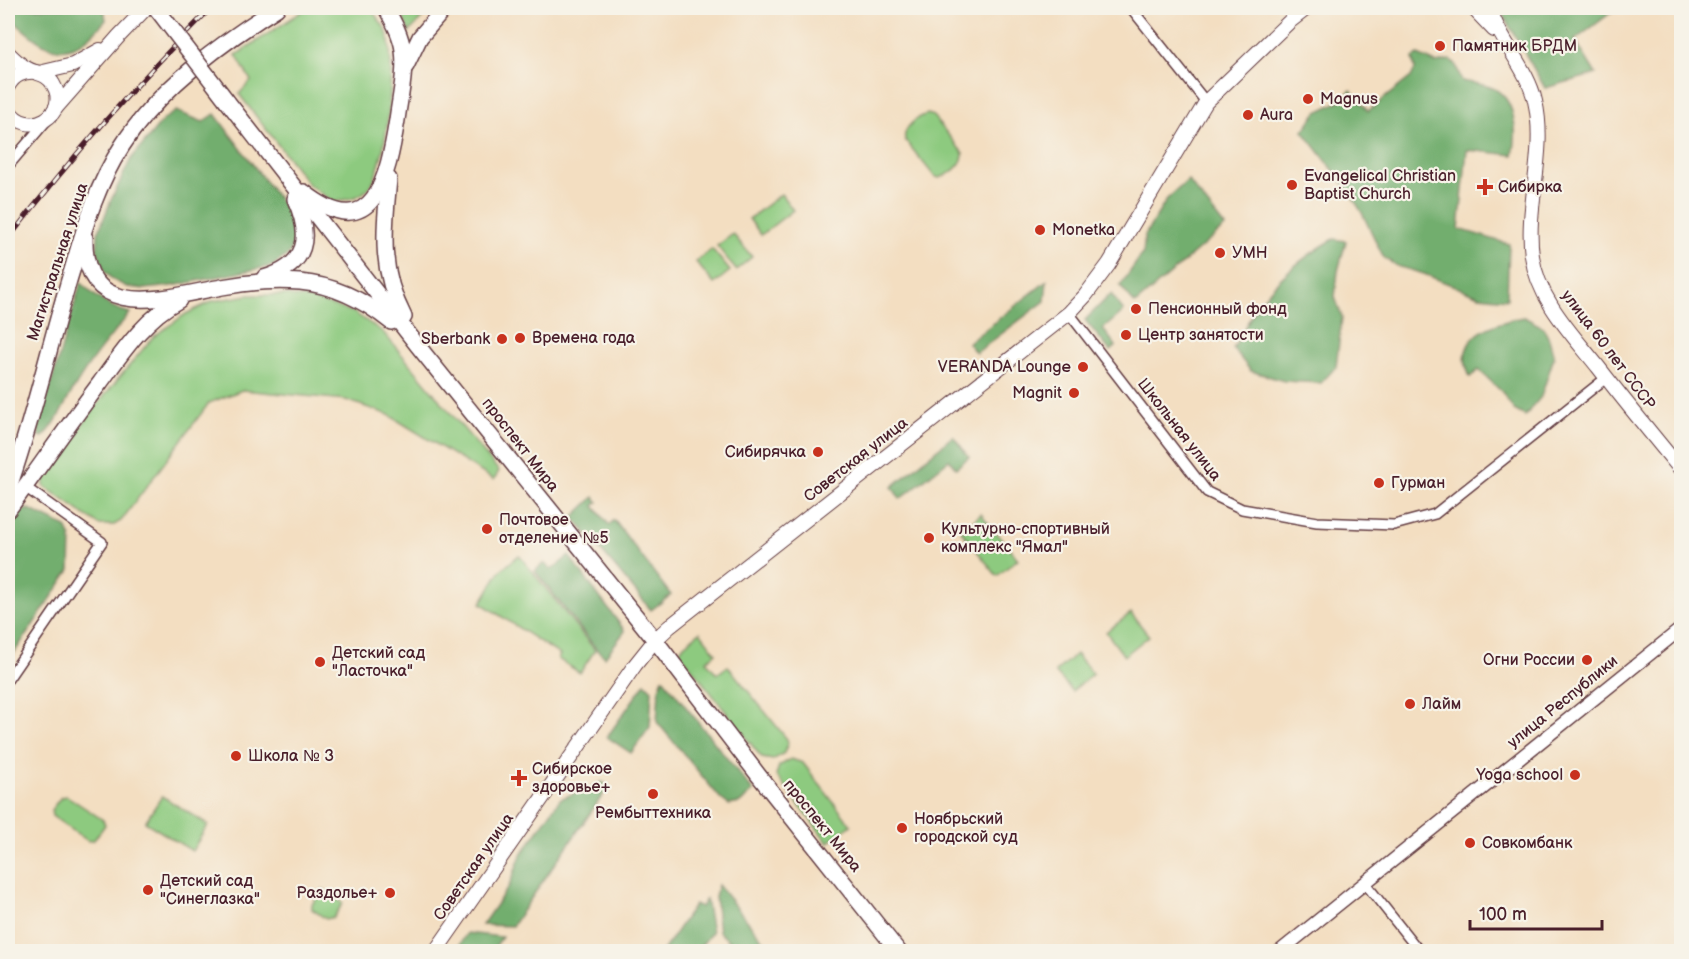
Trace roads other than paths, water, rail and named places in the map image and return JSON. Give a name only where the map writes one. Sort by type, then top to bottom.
[{"type":"main road","points":[[8,109],[14,118],[26,123],[40,123],[52,114],[146,8]]},
{"type":"main road","name":"проспект Мира","points":[[156,8],[418,346],[655,640],[759,776],[899,951]]},
{"type":"main road","name":"Магистральная улица","points":[[8,490],[86,223],[111,164],[133,129],[200,62],[251,24],[277,8]]},
{"type":"main road","points":[[386,8],[397,30],[403,50],[402,84],[392,150],[384,230],[387,271],[393,296],[418,346]]},
{"type":"main road","points":[[402,84],[412,51],[445,8]]},
{"type":"main road","name":"Советская улица","points":[[435,951],[629,673],[655,640],[1069,313],[1085,296],[1108,264],[1206,102],[1263,46],[1307,8]]},
{"type":"main road","points":[[1473,8],[1509,47]]},
{"type":"main road","points":[[1490,8],[1509,47]]},
{"type":"main road","points":[[8,86],[20,74],[60,69],[85,60],[119,36]]},
{"type":"main road","name":"улица 60 лет СССР","points":[[1509,47],[1529,82],[1538,120],[1531,236],[1534,266],[1544,292],[1556,313],[1606,378],[1682,471]]},
{"type":"main road","points":[[8,53],[20,64],[50,79],[56,89],[57,101],[52,114]]},
{"type":"main road","points":[[285,177],[320,204],[332,210],[353,211],[363,207],[378,193],[392,150]]},
{"type":"main road","points":[[86,223],[85,246],[89,266],[98,283],[106,290],[124,298],[144,301],[245,284],[284,270],[292,264],[304,244],[303,217],[285,177]]},
{"type":"main road","points":[[245,284],[302,282],[343,293],[378,311],[418,346]]},
{"type":"main road","points":[[8,510],[136,336],[165,309],[190,295]]},
{"type":"street","points":[[1131,8],[1206,102]]},
{"type":"street","points":[[8,166],[52,114]]},
{"type":"street","name":"Школьная улица","points":[[1069,313],[1207,492],[1242,509],[1317,522],[1394,525],[1435,514],[1606,378]]},
{"type":"street","points":[[8,679],[102,542],[25,487]]},
{"type":"street","name":"улица Республики","points":[[1365,883],[1682,628]]},
{"type":"street","points":[[1279,951],[1365,883],[1420,951]]},
{"type":"railway","points":[[8,239],[106,121],[157,63],[211,8]]},
{"type":"place","name":"Памятник БРДМ","points":[[1440,46]]},
{"type":"place","name":"Magnus","points":[[1308,99]]},
{"type":"place","name":"Aura","points":[[1248,115]]},
{"type":"place","name":"Evangelical Christian Baptist Church","points":[[1292,185]]},
{"type":"place","name":"Сибирка","points":[[1485,187]]},
{"type":"place","name":"Monetka","points":[[1040,230]]},
{"type":"place","name":"УМН","points":[[1220,253]]},
{"type":"place","name":"Пенсионный фонд","points":[[1136,309]]},
{"type":"place","name":"Центр занятости","points":[[1126,335]]},
{"type":"place","name":"Времена года","points":[[520,338]]},
{"type":"place","name":"Sberbank","points":[[502,339]]},
{"type":"place","name":"VERANDA Lounge","points":[[1083,367]]},
{"type":"place","name":"Magnit","points":[[1074,393]]},
{"type":"place","name":"Сибирячка","points":[[818,452]]},
{"type":"place","name":"Гурман","points":[[1379,483]]},
{"type":"place","name":"Почтовое отделение №5","points":[[487,529]]},
{"type":"place","name":"Культурно-спортивный комплекс \"Ямал\"","points":[[929,538]]},
{"type":"place","name":"Огни России","points":[[1587,660]]},
{"type":"place","name":"Детский сад \"Ласточка\"","points":[[320,662]]},
{"type":"place","name":"Лайм","points":[[1410,704]]},
{"type":"place","name":"Школа № 3","points":[[236,756]]},
{"type":"place","name":"Yoga school","points":[[1575,775]]},
{"type":"place","name":"Сибирское здоровье+","points":[[519,778]]},
{"type":"place","name":"Рембыттехника","points":[[653,794]]},
{"type":"place","name":"Ноябрьский городской суд","points":[[902,828]]},
{"type":"place","name":"Совкомбанк","points":[[1470,843]]},
{"type":"place","name":"Детский сад \"Синеглазка\"","points":[[148,890]]},
{"type":"place","name":"Раздолье+","points":[[390,893]]}]
